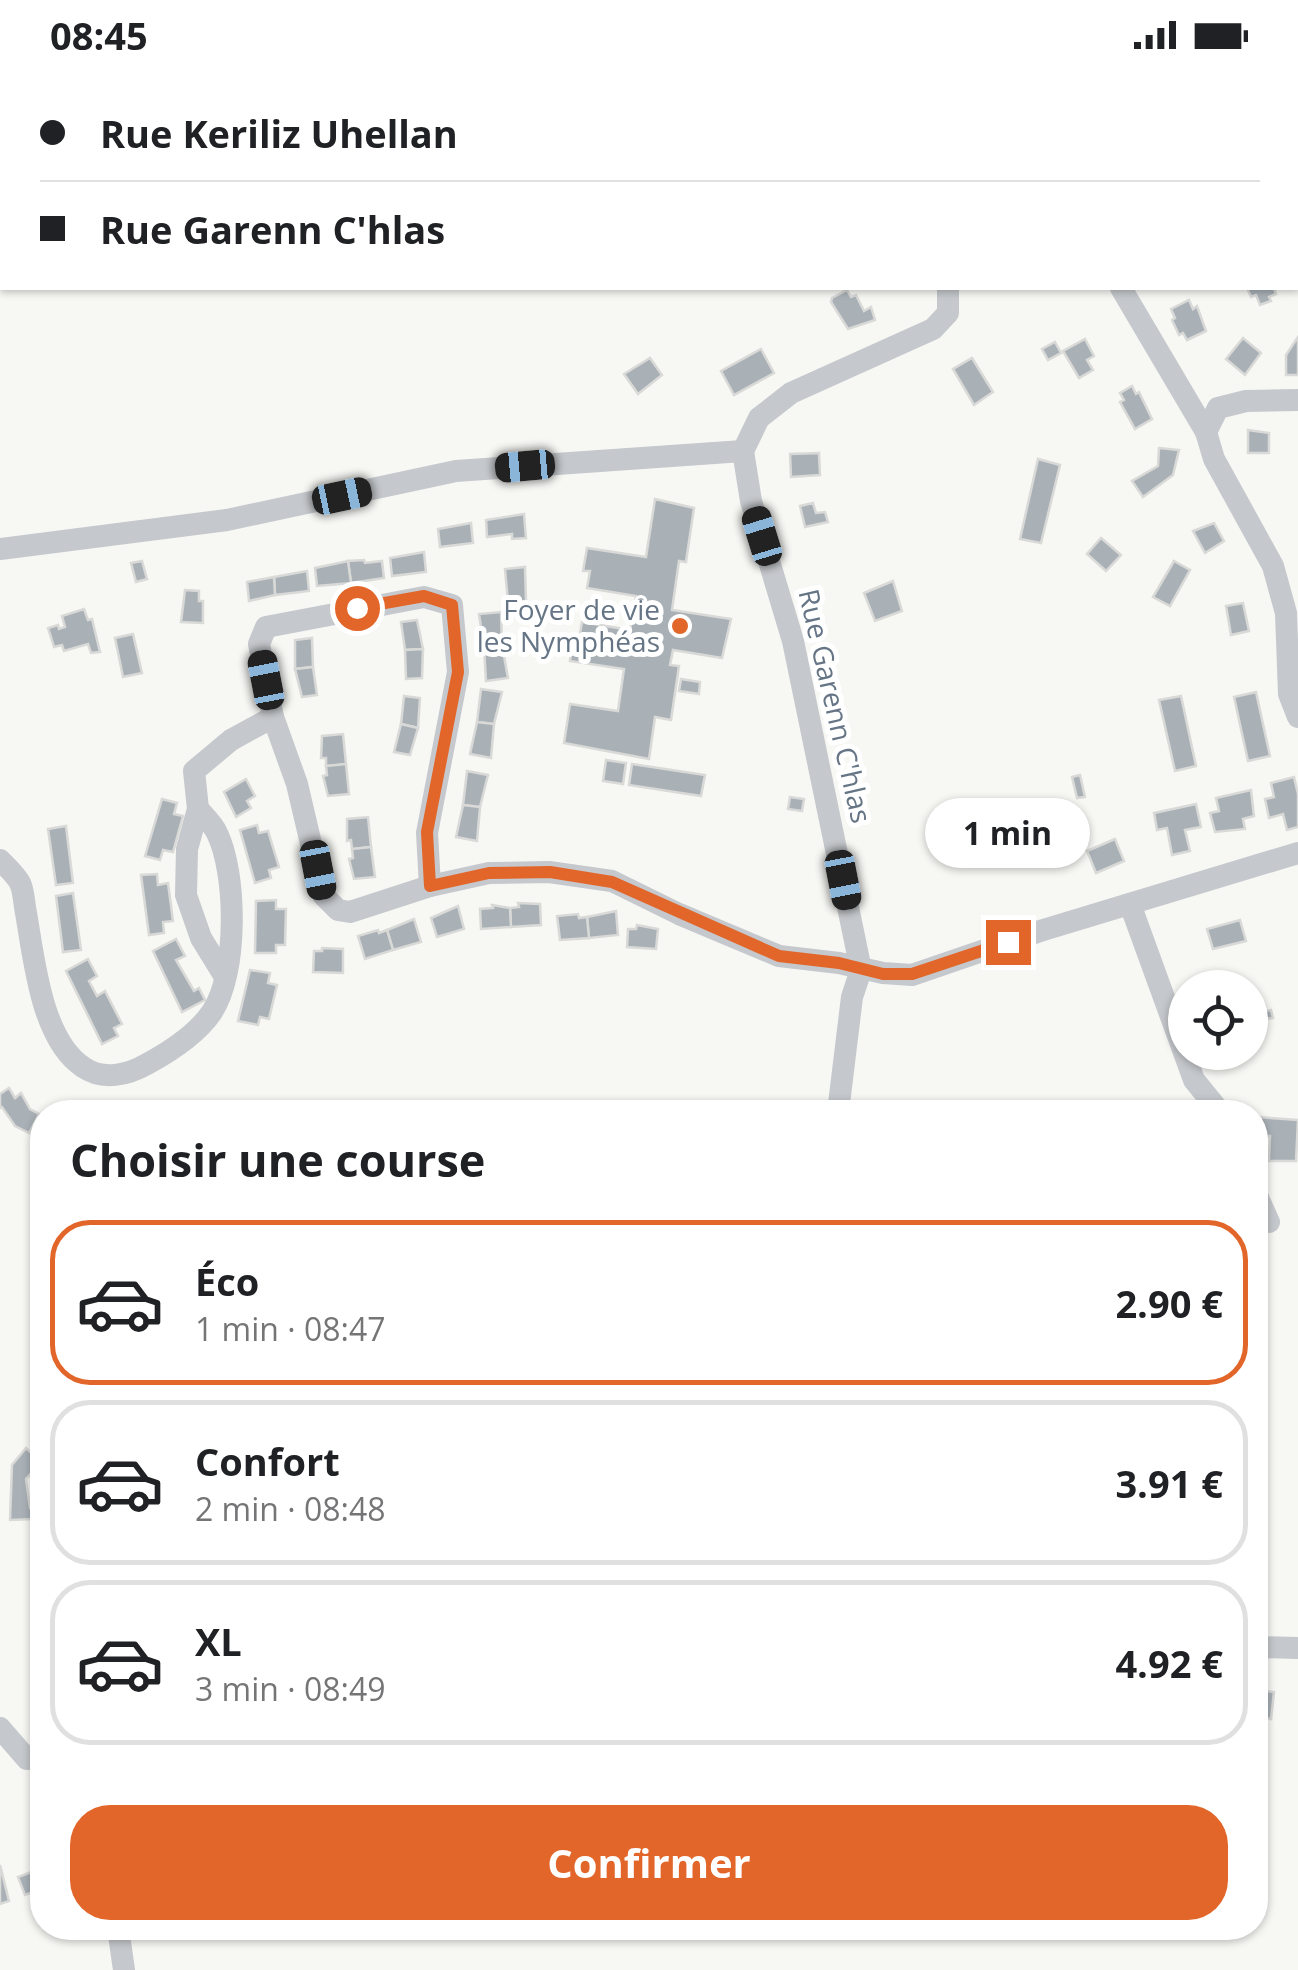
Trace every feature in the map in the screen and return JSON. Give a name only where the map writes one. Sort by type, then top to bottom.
[{"type":"street","points":[[0,550],[227,520],[456,472],[742,451],[759,418],[791,392],[933,329],[948,313],[948,290]]},
{"type":"street","points":[[1122,290],[1206,432],[1214,459],[1273,566],[1286,613],[1289,694],[1298,717]]},
{"type":"street","points":[[1206,432],[1218,408],[1246,401],[1298,400]]},
{"type":"street","name":"Rue Garenn C'hlas","points":[[742,451],[751,500],[793,641],[861,970]]},
{"type":"street","points":[[430,886],[427,832],[458,672],[452,605],[424,596],[275,622],[266,627],[259,644],[273,717],[297,784],[323,895],[338,910],[350,912],[430,886],[489,873],[550,872],[612,882],[779,956],[912,974],[1298,853]]},
{"type":"street","points":[[225,978],[201,938],[186,895],[187,849],[198,809],[194,771],[231,740],[273,717]]},
{"type":"street","points":[[0,860],[20,882],[46,1009],[66,1050],[81,1066],[95,1073],[116,1076],[134,1072],[182,1042],[213,1010],[225,978],[231,904],[227,865],[216,832],[198,809]]},
{"type":"street","points":[[1130,904],[1194,1080],[1210,1100]]},
{"type":"street","points":[[826,962],[849,912]]},
{"type":"street","points":[[839,1100],[852,997],[861,970]]},
{"type":"street","points":[[1268,1647],[1298,1648]]},
{"type":"street","points":[[0,1728],[30,1754]]},
{"type":"street","points":[[120,1940],[124,1970]]},
{"type":"building","points":[[847,290],[851,297],[856,295],[864,311],[871,307],[875,320],[848,329],[831,302]]},
{"type":"building","points":[[1248,290],[1275,290],[1276,294],[1260,305],[1256,295],[1251,297]]},
{"type":"building","points":[[1189,300],[1193,309],[1197,306],[1206,331],[1187,340],[1183,333],[1179,335],[1171,309]]},
{"type":"building","points":[[1298,337],[1298,375],[1286,375],[1286,355]]},
{"type":"building","points":[[1243,338],[1261,353],[1245,375],[1226,359]]},
{"type":"building","points":[[1085,339],[1094,356],[1087,360],[1093,370],[1079,378],[1063,351]]},
{"type":"building","points":[[1055,342],[1061,353],[1048,360],[1042,349]]},
{"type":"building","points":[[761,349],[774,373],[734,395],[721,371]]},
{"type":"building","points":[[650,358],[662,375],[638,394],[624,374]]},
{"type":"building","points":[[972,358],[993,392],[974,405],[953,369]]},
{"type":"building","points":[[1132,386],[1152,419],[1135,429],[1120,402],[1124,400],[1120,393]]},
{"type":"building","points":[[1248,430],[1269,433],[1269,453],[1248,453]]},
{"type":"building","points":[[1159,448],[1179,450],[1173,475],[1143,497],[1132,481],[1158,466]]},
{"type":"building","points":[[819,453],[820,475],[791,477],[790,454]]},
{"type":"building","points":[[1038,459],[1060,465],[1041,543],[1020,539]]},
{"type":"building","name":"Foyer de vie les Nymphéas","points":[[655,499],[694,508],[686,562],[679,561],[672,610],[731,619],[722,658],[673,650],[670,665],[679,666],[671,720],[655,717],[649,759],[564,743],[570,704],[618,711],[624,669],[570,661],[573,638],[579,639],[582,622],[630,630],[636,596],[587,588],[590,571],[583,571],[587,548],[646,557]]},
{"type":"building","points":[[813,503],[816,513],[825,512],[828,522],[805,527],[800,506]]},
{"type":"building","points":[[524,514],[526,538],[512,539],[512,534],[487,537],[486,520]]},
{"type":"building","points":[[471,523],[473,543],[440,547],[438,529]]},
{"type":"building","points":[[1214,523],[1224,541],[1205,553],[1193,531]]},
{"type":"building","points":[[1101,538],[1121,555],[1106,571],[1087,554]]},
{"type":"building","points":[[424,552],[426,572],[392,576],[390,558]]},
{"type":"building","points":[[142,561],[147,579],[136,582],[131,563]]},
{"type":"building","points":[[348,561],[382,561],[384,578],[351,583]]},
{"type":"building","points":[[348,561],[351,583],[317,586],[315,568]]},
{"type":"building","points":[[1174,561],[1190,570],[1170,606],[1153,597]]},
{"type":"building","points":[[525,567],[526,601],[508,603],[505,569]]},
{"type":"building","points":[[307,571],[309,591],[275,595],[274,577]]},
{"type":"building","points":[[274,577],[275,595],[249,601],[247,582]]},
{"type":"building","points":[[893,581],[902,611],[875,621],[864,593]]},
{"type":"building","points":[[185,590],[199,591],[203,623],[181,622]]},
{"type":"building","points":[[1243,603],[1249,631],[1231,635],[1226,606]]},
{"type":"building","points":[[84,609],[88,620],[92,619],[100,652],[91,653],[88,644],[64,651],[62,645],[54,647],[48,628],[65,627],[62,616]]},
{"type":"building","points":[[501,612],[502,645],[484,647],[479,614]]},
{"type":"building","points":[[417,620],[423,649],[405,650],[401,622]]},
{"type":"building","points":[[133,634],[142,673],[123,677],[115,638]]},
{"type":"building","points":[[312,638],[313,667],[295,669],[295,640]]},
{"type":"building","points":[[502,645],[508,678],[486,681],[484,647]]},
{"type":"building","points":[[423,649],[422,678],[406,679],[405,650]]},
{"type":"building","points":[[313,667],[317,695],[302,697],[295,669]]},
{"type":"building","points":[[681,679],[700,682],[699,694],[679,691]]},
{"type":"building","points":[[481,689],[502,692],[494,724],[477,722]]},
{"type":"building","points":[[1256,692],[1270,756],[1248,761],[1234,697]]},
{"type":"building","points":[[404,696],[420,698],[418,728],[401,724]]},
{"type":"building","points":[[1181,696],[1196,766],[1175,771],[1159,700]]},
{"type":"building","points":[[477,722],[494,724],[491,758],[470,754]]},
{"type":"building","points":[[401,724],[418,728],[410,755],[394,752]]},
{"type":"building","points":[[343,734],[346,764],[326,766],[326,758],[321,758],[322,736]]},
{"type":"building","points":[[606,760],[626,763],[623,784],[603,781]]},
{"type":"building","points":[[346,764],[349,794],[328,796],[323,776],[327,775],[326,766]]},
{"type":"building","points":[[632,764],[705,775],[701,796],[629,785]]},
{"type":"building","points":[[467,771],[488,775],[480,807],[463,805]]},
{"type":"building","points":[[1080,775],[1085,797],[1077,798],[1072,777]]},
{"type":"building","points":[[1294,777],[1298,827],[1287,830],[1283,814],[1269,818],[1265,799],[1274,797],[1271,783]]},
{"type":"building","points":[[246,779],[255,796],[247,801],[251,808],[236,817],[224,792]]},
{"type":"building","points":[[1251,790],[1254,816],[1243,819],[1245,829],[1215,832],[1210,813],[1219,811],[1216,798]]},
{"type":"building","points":[[790,797],[804,799],[802,811],[788,809]]},
{"type":"building","points":[[162,799],[177,803],[174,814],[183,816],[173,852],[163,850],[160,860],[145,856]]},
{"type":"building","points":[[1196,804],[1201,827],[1185,830],[1190,851],[1172,855],[1167,828],[1157,830],[1154,813]]},
{"type":"building","points":[[463,805],[480,807],[477,841],[456,837]]},
{"type":"building","points":[[368,817],[371,847],[352,849],[351,840],[347,841],[347,819]]},
{"type":"building","points":[[257,825],[259,833],[268,831],[279,867],[269,870],[271,878],[255,883],[240,830]]},
{"type":"building","points":[[66,826],[73,883],[56,885],[48,829]]},
{"type":"building","points":[[1115,839],[1124,861],[1096,873],[1087,851]]},
{"type":"building","points":[[371,847],[375,877],[354,879],[349,859],[353,858],[352,849]]},
{"type":"building","points":[[157,874],[158,885],[168,883],[173,921],[163,922],[164,933],[149,935],[141,875]]},
{"type":"building","points":[[73,893],[81,950],[63,952],[56,896]]},
{"type":"building","points":[[276,900],[276,909],[286,909],[285,945],[276,945],[276,953],[255,953],[256,901]]},
{"type":"building","points":[[518,903],[540,904],[541,925],[511,927],[510,908],[519,907]]},
{"type":"building","points":[[492,905],[510,908],[511,927],[481,929],[480,909],[493,908]]},
{"type":"building","points":[[458,906],[464,929],[437,937],[431,918]]},
{"type":"building","points":[[616,911],[618,935],[589,938],[587,917]]},
{"type":"building","points":[[578,914],[579,918],[587,917],[589,938],[560,940],[557,916]]},
{"type":"building","points":[[414,919],[421,942],[393,950],[387,930]]},
{"type":"building","points":[[1240,920],[1246,941],[1213,949],[1207,929]]},
{"type":"building","points":[[637,925],[658,929],[656,949],[627,947],[628,929],[636,929]]},
{"type":"building","points":[[387,930],[393,950],[365,959],[358,936]]},
{"type":"building","points":[[176,939],[185,956],[176,960],[194,991],[199,988],[205,1000],[182,1012],[153,951]]},
{"type":"building","points":[[343,949],[343,973],[313,972],[314,951]]},
{"type":"building","points":[[88,959],[97,976],[89,981],[97,996],[105,991],[122,1024],[114,1028],[118,1036],[102,1044],[66,971]]},
{"type":"building","points":[[250,970],[270,973],[268,983],[277,985],[269,1019],[260,1017],[258,1025],[238,1021]]},
{"type":"building","points":[[9,1088],[15,1098],[21,1093],[30,1109],[29,1133],[15,1126],[0,1108],[0,1094]]},
{"type":"building","points":[[1268,1118],[1298,1120],[1296,1161],[1269,1161]]},
{"type":"building","points":[[26,1448],[30,1452],[30,1474],[26,1479],[30,1519],[10,1520],[12,1465]]},
{"type":"building","points":[[1268,1691],[1274,1692],[1271,1719],[1268,1719]]},
{"type":"building","points":[[0,1865],[9,1901],[0,1904]]},
{"type":"building","points":[[30,1872],[30,1893],[25,1895],[18,1877]]},
{"type":"place","name":"Foyer de vie les Nymphéas","points":[[680,626]]},
{"type":"route","points":[[357,608],[424,596],[452,605],[458,672],[427,832],[430,886],[489,873],[550,872],[612,882],[779,956],[839,963],[883,974],[912,974],[1008,942]]}]
